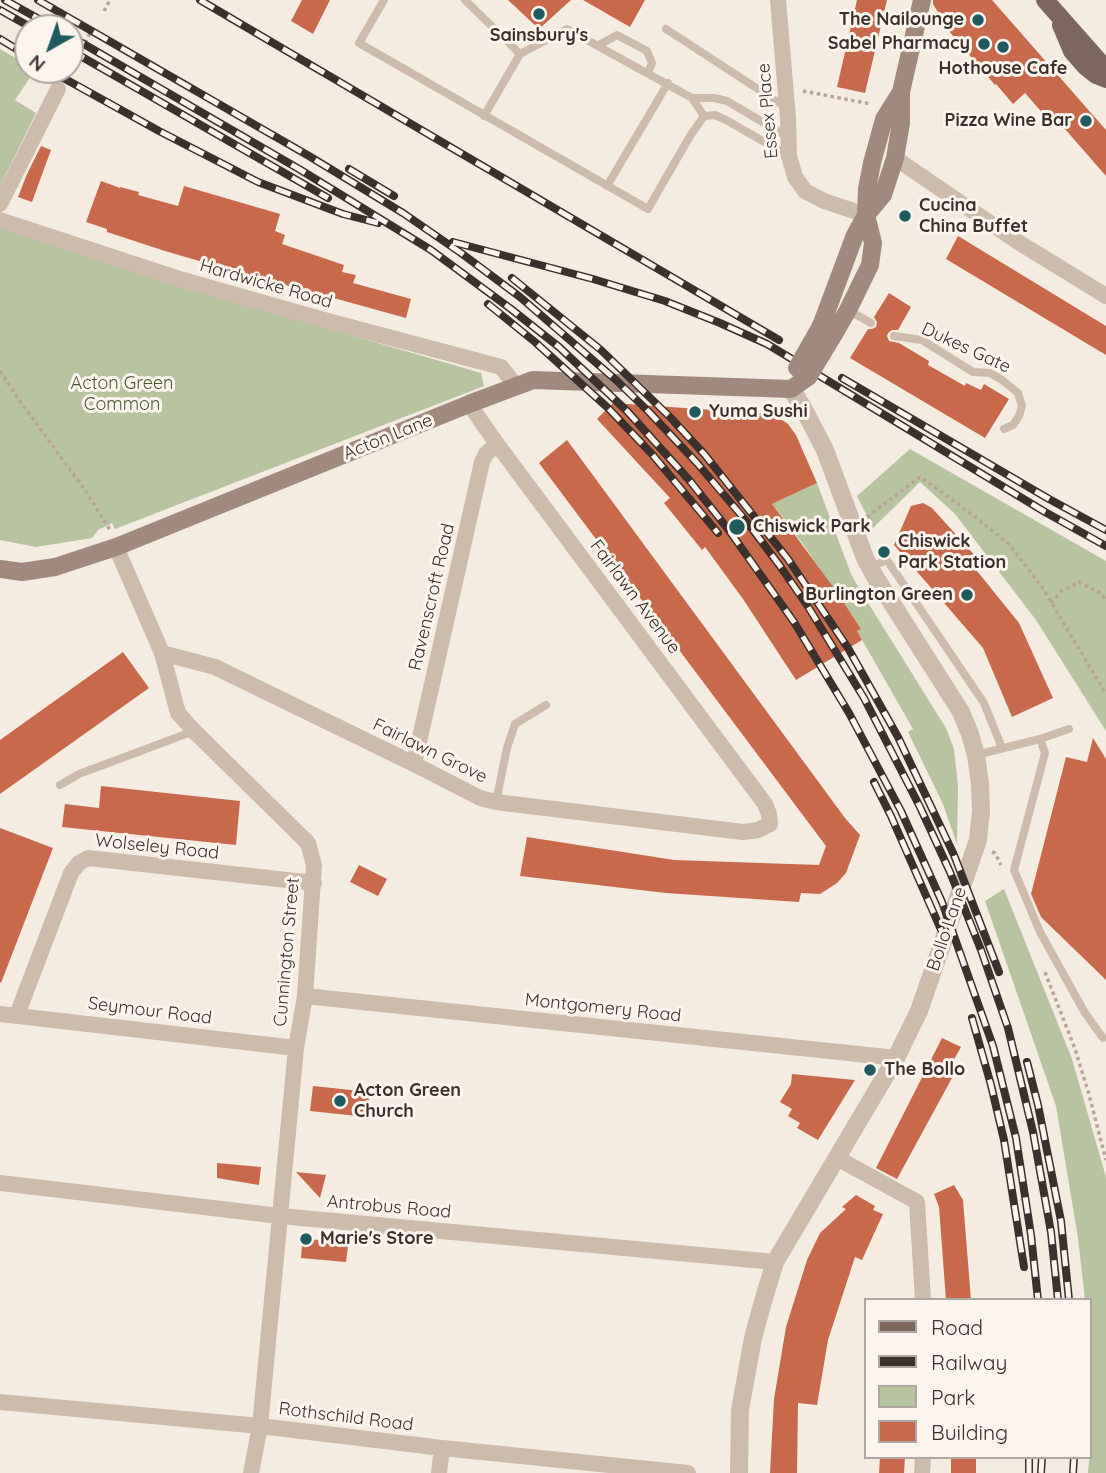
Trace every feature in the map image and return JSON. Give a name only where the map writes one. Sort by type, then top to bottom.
[{"type":"main road","points":[[791,389],[827,330],[855,235],[866,215],[883,195],[895,158],[901,123],[901,92],[922,0]]},
{"type":"main road","points":[[1050,6],[1106,69]]},
{"type":"main road","points":[[1050,6],[1072,51],[1096,75],[1106,79]]},
{"type":"main road","points":[[827,330],[848,310],[870,265],[873,243],[866,215],[867,189],[884,119],[901,92]]},
{"type":"main road","name":"Acton Lane","points":[[0,569],[22,572],[55,567],[114,541],[533,380],[791,389]]},
{"type":"street","name":"Essex Place","points":[[778,0],[789,156],[795,177],[805,191],[824,201],[866,215]]},
{"type":"street","points":[[0,204],[58,89]]},
{"type":"street","points":[[895,158],[1018,242],[1106,296]]},
{"type":"street","name":"Hardwicke Road","points":[[0,220],[183,280],[501,367],[517,387]]},
{"type":"street","name":"Bollo Lane","points":[[739,1473],[740,1410],[753,1338],[775,1262],[896,1058],[919,1011],[978,840],[981,811],[980,784],[971,734],[961,712],[870,567],[825,450],[791,389]]},
{"type":"street","name":"Fairlawn Avenue","points":[[469,404],[765,804],[769,814]]},
{"type":"street","name":"Ravenscroft Road","points":[[414,764],[482,462],[497,444]]},
{"type":"street","name":"Cunnington Street","points":[[114,541],[162,653],[178,712],[308,844],[314,864],[305,996],[296,1048],[260,1426],[251,1473]]},
{"type":"street","name":"Fairlawn Grove","points":[[162,653],[215,667],[480,798],[743,832],[758,830],[770,824],[769,814]]},
{"type":"street","name":"Wolseley Road","points":[[8,1014],[71,873],[79,863],[88,858],[314,883]]},
{"type":"street","name":"Montgomery Road","points":[[305,996],[896,1058]]},
{"type":"street","name":"Seymour Road","points":[[8,1014],[296,1048]]},
{"type":"street","points":[[837,1158],[917,1202],[923,1298]]},
{"type":"street","name":"Antrobus Road","points":[[0,1182],[280,1216],[775,1262]]},
{"type":"street","name":"Rothschild Road","points":[[0,1402],[260,1426],[624,1470],[688,1473]]},
{"type":"street","points":[[439,1473],[442,1448]]},
{"type":"lane","points":[[384,0],[359,43],[648,209],[704,116],[715,115],[726,120],[789,156]]},
{"type":"lane","points":[[465,0],[520,54]]},
{"type":"lane","points":[[484,116],[520,54],[567,29],[692,98],[704,116]]},
{"type":"lane","points":[[666,29],[787,108]]},
{"type":"lane","points":[[599,46],[617,35],[647,51],[652,63],[648,73]]},
{"type":"lane","points":[[607,186],[668,83]]},
{"type":"lane","points":[[692,98],[727,101],[788,136]]},
{"type":"lane","points":[[848,310],[871,323]]},
{"type":"lane","name":"Dukes Gate","points":[[894,336],[922,340],[973,372],[990,373],[1018,393],[1022,406],[1019,416],[1013,425],[1004,429]]},
{"type":"lane","points":[[870,567],[887,560],[984,703],[1002,748]]},
{"type":"lane","points":[[496,802],[515,724],[546,705]]},
{"type":"lane","points":[[976,755],[1069,729]]},
{"type":"lane","points":[[60,785],[79,774],[194,731]]},
{"type":"lane","points":[[1040,738],[1045,753],[1014,870],[1040,932],[1085,1013],[1103,1038]]},
{"type":"path","points":[[104,11],[110,0]]},
{"type":"path","points":[[85,43],[90,33]]},
{"type":"path","points":[[785,88],[873,105]]},
{"type":"path","points":[[0,371],[85,490],[114,541]]},
{"type":"path","points":[[863,521],[920,477],[1009,544],[1051,603],[1106,694]]},
{"type":"path","points":[[1051,603],[1062,592],[1079,582],[1100,593],[1106,600]]},
{"type":"path","points":[[991,852],[995,853],[1001,865]]},
{"type":"path","points":[[1041,962],[1088,1091],[1106,1160]]},
{"type":"green space","points":[[0,49],[14,57],[14,84],[26,84],[15,100],[36,113],[0,186]]},
{"type":"green space","name":"Acton Green Common","points":[[0,228],[213,295],[481,373],[484,386],[115,529],[112,523],[98,530],[92,538],[36,547],[0,540]]},
{"type":"green space","points":[[910,449],[1106,561],[1106,731],[1036,620],[955,514],[920,482],[873,528],[857,496]]},
{"type":"green space","points":[[817,483],[851,574],[946,728],[954,749],[958,786],[957,844],[943,804],[908,732],[913,729],[857,631],[861,629],[772,504]]},
{"type":"green space","points":[[1004,889],[1072,1059],[1106,1177],[1106,1473],[1088,1473],[1089,1459],[1092,1459],[1092,1298],[1085,1298],[1078,1238],[1056,1106],[985,901]]},
{"type":"building","points":[[302,0],[330,0],[313,34],[291,21]]},
{"type":"building","name":"Sainsbury's","points":[[508,0],[571,0],[539,29]]},
{"type":"building","name":"Sainsbury's","points":[[583,0],[645,0],[630,27]]},
{"type":"building","points":[[857,0],[887,0],[865,93],[837,87]]},
{"type":"building","points":[[933,0],[992,0],[1106,130],[1106,176],[1051,113],[1046,117],[1025,93],[1013,104],[942,23],[944,22]]},
{"type":"building","points":[[41,146],[51,150],[32,202],[18,197]]},
{"type":"building","points":[[101,181],[178,206],[184,186],[280,214],[275,231],[285,235],[282,244],[344,265],[342,272],[356,275],[353,283],[411,299],[406,318],[330,297],[329,299],[107,232],[107,229],[86,222]]},
{"type":"building","points":[[958,236],[1106,326],[1106,355],[946,259]]},
{"type":"building","points":[[889,293],[911,307],[898,330],[888,333],[889,341],[899,343],[929,361],[928,365],[965,386],[966,383],[981,390],[984,384],[1009,399],[985,438],[850,358],[868,329],[876,327],[874,317]]},
{"type":"building","name":"Chiswick Park","points":[[613,403],[770,414],[788,424],[796,435],[817,483],[772,504],[834,588],[861,629],[857,631],[862,640],[796,680],[705,547],[702,550],[664,503],[670,498],[597,419]]},
{"type":"building","points":[[567,440],[860,835],[846,873],[837,883],[820,894],[801,893],[799,902],[666,893],[520,876],[527,837],[674,860],[819,865],[826,846],[539,463]]},
{"type":"building","name":"Burlington Green","points":[[923,503],[932,508],[979,560],[973,566],[1019,623],[1053,698],[1012,717],[983,648],[894,545],[911,506]]},
{"type":"building","points":[[123,652],[149,688],[0,794],[0,740]]},
{"type":"building","points":[[1093,738],[1106,759],[1106,980],[1041,917],[1031,894],[1066,757],[1087,762]]},
{"type":"building","points":[[101,786],[240,801],[236,845],[62,827],[65,804],[99,808]]},
{"type":"building","points":[[0,828],[53,848],[1,983],[0,982]]},
{"type":"building","points":[[359,865],[387,879],[378,896],[350,882]]},
{"type":"building","points":[[942,1038],[961,1047],[946,1074],[952,1078],[897,1179],[876,1168]]},
{"type":"building","points":[[792,1074],[855,1080],[818,1140],[797,1128],[800,1123],[788,1116],[792,1109],[780,1102],[791,1084]]},
{"type":"building","name":"Acton Green Church","points":[[313,1086],[370,1092],[367,1117],[310,1111]]},
{"type":"building","points":[[217,1163],[261,1167],[259,1185],[217,1178]]},
{"type":"building","points":[[296,1172],[326,1175],[320,1198]]},
{"type":"building","points":[[954,1185],[963,1200],[971,1298],[946,1298],[939,1207],[934,1194]]},
{"type":"building","points":[[856,1195],[875,1206],[873,1210],[883,1214],[862,1260],[855,1257],[828,1340],[817,1405],[798,1403],[797,1473],[770,1473],[774,1399],[786,1327],[807,1260],[820,1233],[846,1209],[842,1207]]},
{"type":"building","points":[[324,1235],[340,1237],[339,1245],[348,1246],[346,1262],[301,1258],[302,1244],[308,1239],[319,1240]]},
{"type":"building","points":[[880,1459],[905,1459],[904,1473],[879,1473]]},
{"type":"building","points":[[951,1459],[976,1459],[976,1473],[951,1473]]},
{"type":"railway","points":[[5,0],[30,14]]},
{"type":"railway","points":[[38,0],[309,156],[403,213],[461,253],[520,297],[616,380],[697,463],[747,522],[807,605],[864,698],[950,872],[1008,1028],[1033,1132],[1051,1232],[1058,1298]]},
{"type":"railway","points":[[200,0],[779,340]]},
{"type":"railway","points":[[0,10],[14,18]]},
{"type":"railway","points":[[0,39],[14,48]]},
{"type":"railway","points":[[84,44],[299,169],[431,250],[511,309],[559,347],[627,411],[690,481],[728,529],[794,622],[849,713],[901,811],[942,902],[993,1046],[1016,1138],[1038,1298]]},
{"type":"railway","points":[[84,58],[328,198]]},
{"type":"railway","points":[[74,84],[258,182],[343,214],[378,223]]},
{"type":"railway","points":[[349,169],[394,196]]},
{"type":"railway","points":[[453,242],[665,301],[767,344],[1106,546]]},
{"type":"railway","points":[[512,278],[601,350],[671,418],[705,455],[788,559],[848,648],[898,737],[954,855],[999,972]]},
{"type":"railway","points":[[488,304],[608,408],[651,453],[718,533]]},
{"type":"railway","points":[[842,378],[1106,530]]},
{"type":"railway","points":[[874,782],[942,932]]},
{"type":"railway","points":[[972,1018],[1004,1140],[1024,1267]]},
{"type":"railway","points":[[1027,1062],[1061,1221],[1069,1298]]},
{"type":"railway","points":[[1029,1459],[1029,1473]]},
{"type":"railway","points":[[1041,1473],[1042,1459]]},
{"type":"railway","points":[[1073,1473],[1074,1459]]},
{"type":"place","name":"Sainsbury's","points":[[539,14]]},
{"type":"place","name":"The Nailounge","points":[[978,20]]},
{"type":"place","name":"Sabel Pharmacy","points":[[984,44]]},
{"type":"place","name":"Hothouse Cafe","points":[[1003,47]]},
{"type":"place","name":"Pizza Wine Bar","points":[[1086,121]]},
{"type":"place","name":"Cucina China Buffet","points":[[905,216]]},
{"type":"place","name":"Yuma Sushi","points":[[695,412]]},
{"type":"place","name":"Chiswick Park","points":[[737,527]]},
{"type":"place","name":"Chiswick Park Station","points":[[884,552]]},
{"type":"place","name":"Burlington Green","points":[[967,595]]},
{"type":"place","name":"The Bollo","points":[[870,1070]]},
{"type":"place","name":"Acton Green Church","points":[[340,1101]]},
{"type":"place","name":"Marie's Store","points":[[306,1239]]}]
